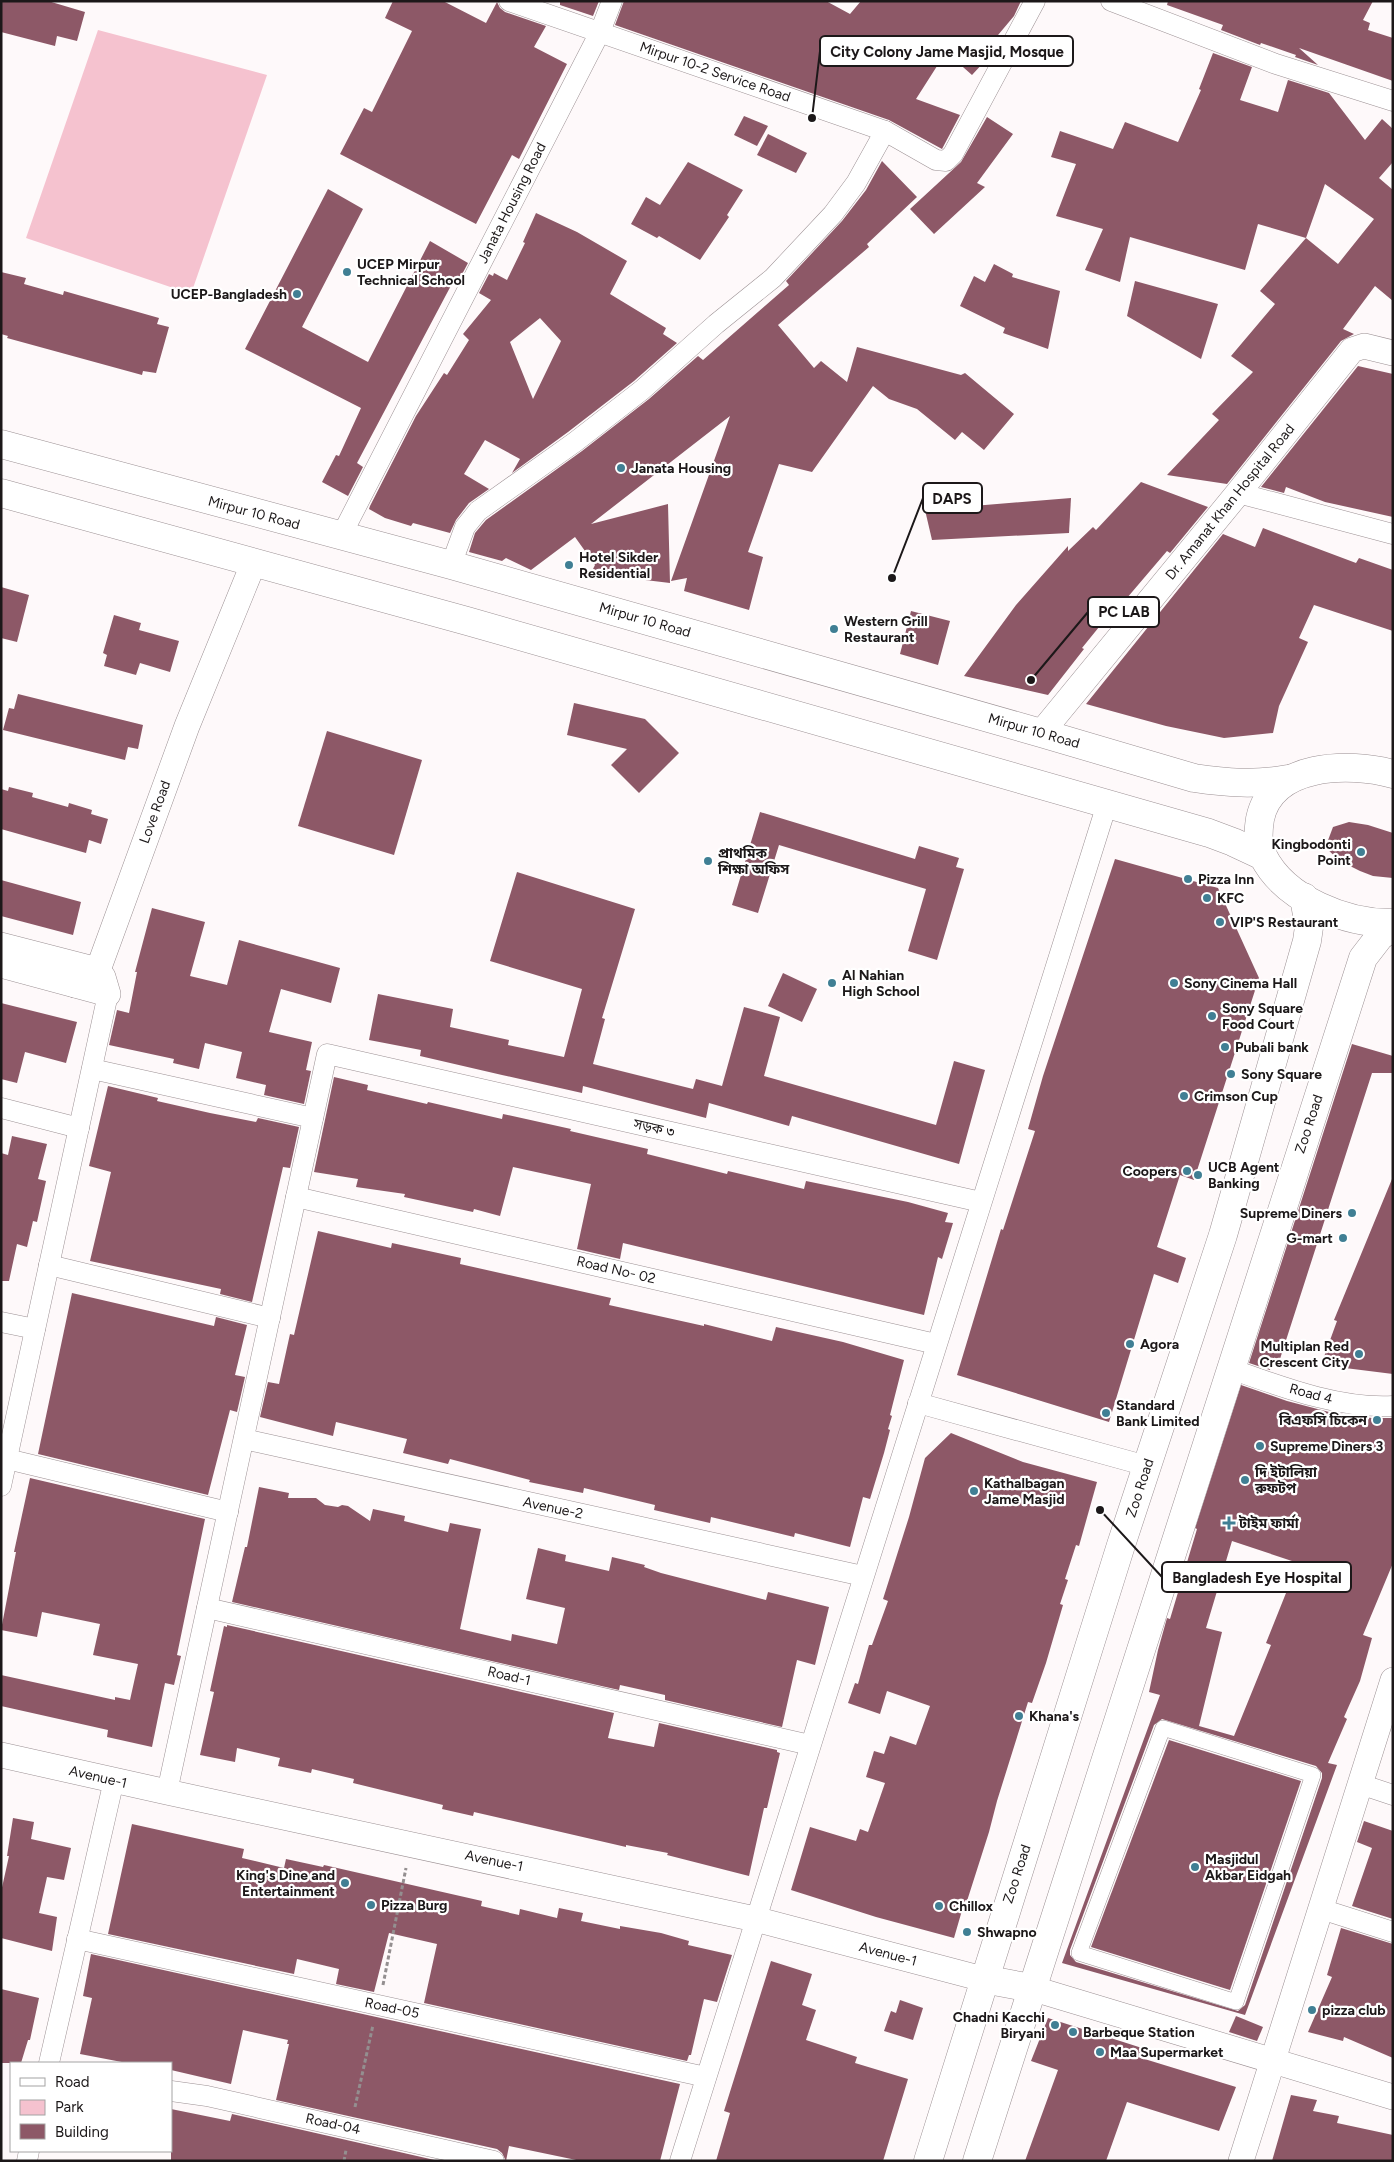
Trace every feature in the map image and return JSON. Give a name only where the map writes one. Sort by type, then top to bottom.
[{"type":"main road","name":"Mirpur 10 Road","points":[[1,444],[451,564],[1194,778],[1219,782],[1263,784],[1309,772],[1333,769],[1364,768],[1393,774]]},
{"type":"main road","points":[[1,493],[458,618],[1107,804],[1234,842],[1263,856]]},
{"type":"main road","points":[[1288,779],[1270,796],[1261,814],[1258,833],[1263,856],[1275,873],[1304,897],[1346,918],[1393,925]]},
{"type":"main road","name":"Zoo Road","points":[[928,2161],[983,1979],[1223,1235],[1307,942],[1309,927],[1304,897]]},
{"type":"main road","name":"Zoo Road","points":[[977,2161],[1167,1560],[1231,1370],[1363,958],[1380,936],[1393,925]]},
{"type":"main road","points":[[983,1979],[1031,1988]]},
{"type":"street","name":"Mirpur 10-2 Service Road","points":[[509,1],[884,131],[936,160],[946,161],[953,154],[1034,1]]},
{"type":"street","name":"Janata Housing Road","points":[[341,536],[600,32],[612,1]]},
{"type":"street","points":[[1111,1],[1276,64],[1393,101]]},
{"type":"street","points":[[451,564],[465,527],[478,511],[575,442],[642,390],[716,324],[773,278],[833,214],[856,183],[884,131]]},
{"type":"street","name":"Dr. Amanat Khan Hospital Road","points":[[1041,733],[1238,493],[1352,350],[1364,346],[1393,354]]},
{"type":"street","points":[[1238,493],[1393,534]]},
{"type":"street","name":"Love Road","points":[[98,970],[187,726],[254,562]]},
{"type":"street","points":[[680,2161],[1107,804]]},
{"type":"street","points":[[1,945],[98,970],[103,977],[108,994],[1,1486]]},
{"type":"street","points":[[1,966],[108,994]]},
{"type":"street","points":[[75,985],[88,981],[98,970]]},
{"type":"street","name":"সড়ক ৩","points":[[313,1118],[327,1054],[981,1202]]},
{"type":"street","points":[[92,1069],[313,1118],[167,1792]]},
{"type":"street","points":[[1,1108],[79,1128]]},
{"type":"street","name":"Road No- 02","points":[[296,1197],[936,1344]]},
{"type":"street","points":[[49,1265],[270,1318]]},
{"type":"street","points":[[1,1322],[35,1329]]},
{"type":"street","name":"Road 4","points":[[1231,1370],[1266,1382],[1351,1405],[1393,1406]]},
{"type":"street","points":[[918,1403],[1147,1466]]},
{"type":"street","name":"Avenue-2","points":[[244,1439],[863,1576]]},
{"type":"street","points":[[7,1459],[228,1512]]},
{"type":"street","name":"Road-1","points":[[207,1608],[810,1745]]},
{"type":"street","points":[[1242,2161],[1393,1680]]},
{"type":"street","points":[[1163,1728],[1313,1775],[1236,2002],[1080,1953],[1163,1728]]},
{"type":"street","name":"Avenue-1","points":[[1,1755],[755,1919],[983,1979]]},
{"type":"street","points":[[49,2062],[114,1780]]},
{"type":"street","points":[[1360,1784],[1393,1795]]},
{"type":"street","points":[[1321,1909],[1393,1932]]},
{"type":"street","name":"Road-05","points":[[77,1939],[706,2077]]},
{"type":"street","points":[[1031,1988],[1393,2097]]},
{"type":"street","name":"Road-04","points":[[172,2090],[206,2096],[494,2161]]},
{"type":"green space","points":[[98,30],[267,75],[191,294],[26,238]]},
{"type":"building","points":[[1,1],[48,1],[85,12],[77,41],[57,36],[55,46],[1,32]]},
{"type":"building","points":[[393,1],[443,1],[486,23],[497,2],[505,12],[546,26],[534,47],[567,64],[519,159],[512,155],[476,224],[340,154],[364,108],[372,112],[412,31],[385,18]]},
{"type":"building","points":[[560,1],[599,1],[593,16],[560,5]]},
{"type":"building","points":[[624,1],[826,1],[850,14],[861,1],[1021,1],[1014,16],[993,41],[998,45],[996,49],[972,75],[946,52],[916,99],[960,115],[942,149],[889,120],[615,25]]},
{"type":"building","points":[[1168,1],[1373,1],[1363,20],[1370,23],[1368,30],[1393,38],[1393,81],[1299,48],[1318,65],[1295,57],[1296,55],[1261,43],[1260,45],[1221,30],[1223,25],[1167,5]]},
{"type":"building","points":[[1213,53],[1252,67],[1240,100],[1278,112],[1288,80],[1329,93],[1365,140],[1382,119],[1393,129],[1393,162],[1379,178],[1393,190],[1393,301],[1375,286],[1343,329],[1354,334],[1341,341],[1227,484],[1167,475],[1219,420],[1212,414],[1253,372],[1231,356],[1275,304],[1260,291],[1306,238],[1258,224],[1245,270],[1130,237],[1120,282],[1085,270],[1103,229],[1056,216],[1076,164],[1051,157],[1060,131],[1113,149],[1125,122],[1178,142],[1201,90],[1199,89]],"holes":[[[1325,184],[1374,219],[1338,264],[1306,238]]]},
{"type":"building","points":[[744,116],[768,126],[757,146],[734,135]]},
{"type":"building","points":[[987,117],[1013,134],[977,183],[985,187],[934,234],[910,209],[961,162]]},
{"type":"building","points":[[768,134],[807,153],[796,173],[757,155]]},
{"type":"building","points":[[882,161],[917,197],[867,244],[869,247],[778,325],[814,368],[821,361],[847,382],[857,347],[961,375],[965,373],[1014,414],[984,450],[962,432],[955,440],[917,409],[889,399],[873,386],[812,472],[779,464],[748,552],[763,557],[749,610],[684,591],[687,578],[671,581],[730,416],[591,524],[668,504],[670,583],[610,577],[591,573],[595,565],[575,537],[531,570],[506,558],[502,561],[469,552],[475,533],[486,520],[582,451],[649,399],[698,356],[703,360],[789,285],[786,281],[842,221],[866,190]]},
{"type":"building","points":[[688,162],[743,190],[727,215],[729,217],[700,260],[659,236],[657,238],[631,224],[646,197],[660,205]]},
{"type":"building","name":"UCEP-Bangladesh","points":[[328,189],[363,209],[302,327],[368,362],[430,241],[468,263],[459,280],[455,278],[357,463],[363,467],[348,496],[322,482],[336,455],[339,456],[361,408],[245,349]]},
{"type":"building","points":[[536,213],[577,232],[627,261],[610,294],[666,328],[663,334],[677,343],[634,381],[512,473],[520,459],[485,440],[464,474],[489,489],[469,503],[456,520],[450,533],[413,523],[411,526],[385,518],[369,509],[370,506],[416,416],[444,373],[447,375],[469,340],[463,334],[491,300],[479,293],[489,274],[493,276],[494,273],[507,280],[525,243],[523,242]],"holes":[[[540,318],[561,341],[533,399],[510,342]]]},
{"type":"building","points":[[994,264],[1013,274],[1012,277],[1060,291],[1048,349],[1003,333],[1005,328],[960,306],[974,276],[985,282]]},
{"type":"building","points":[[1,272],[26,278],[24,284],[63,295],[64,291],[159,318],[157,324],[169,327],[156,373],[143,371],[142,375],[7,338],[8,336],[1,334]]},
{"type":"building","points":[[1135,281],[1218,304],[1201,359],[1127,316]]},
{"type":"building","points":[[1358,366],[1393,374],[1393,517],[1325,502],[1286,487],[1284,493],[1261,487]]},
{"type":"building","points":[[1141,482],[1208,507],[1170,553],[1167,551],[1115,612],[1112,611],[1048,695],[964,676],[1016,605],[1068,546],[1068,551],[1093,527],[1096,530]]},
{"type":"building","points":[[1071,498],[1069,533],[932,540],[925,510]]},
{"type":"building","points":[[1263,528],[1356,563],[1359,558],[1393,570],[1393,631],[1314,605],[1299,638],[1308,642],[1279,706],[1273,733],[1224,738],[1166,726],[1086,704],[1223,534],[1255,547]]},
{"type":"building","points":[[1,587],[29,595],[17,642],[1,638]]},
{"type":"building","points":[[911,611],[950,621],[938,665],[900,654]]},
{"type":"building","points":[[114,615],[141,623],[139,630],[179,641],[170,672],[140,663],[136,675],[104,666],[107,655],[103,653]]},
{"type":"building","points":[[18,694],[143,725],[138,749],[128,747],[125,760],[3,730],[9,708],[14,709]]},
{"type":"building","points":[[574,703],[645,719],[679,753],[639,793],[611,765],[627,749],[567,735]]},
{"type":"building","points":[[327,731],[422,760],[394,855],[298,826]]},
{"type":"building","points":[[9,787],[33,793],[32,797],[68,807],[69,803],[92,810],[91,814],[108,819],[101,844],[89,840],[86,853],[1,829],[1,789],[8,791]]},
{"type":"building","points":[[760,812],[915,859],[919,846],[959,858],[956,867],[964,869],[937,960],[908,951],[926,889],[779,845],[758,913],[732,905]]},
{"type":"building","name":"Kingbodonti Point","points":[[1349,822],[1368,825],[1393,833],[1393,878],[1373,876],[1360,871],[1340,861],[1327,849],[1327,843],[1333,827]]},
{"type":"building","points":[[1115,859],[1218,888],[1259,978],[1194,1180],[1180,1175],[1157,1247],[1186,1258],[1178,1283],[1154,1274],[1109,1422],[957,1375],[1001,1229],[1003,1230],[1035,1131],[1028,1129],[1043,1076]]},
{"type":"building","points":[[517,872],[635,909],[602,1018],[605,1019],[593,1064],[693,1089],[696,1079],[722,1086],[744,1007],[780,1017],[764,1076],[936,1125],[954,1061],[985,1070],[959,1164],[792,1116],[789,1126],[709,1103],[706,1118],[583,1086],[582,1093],[502,1075],[420,1056],[421,1050],[369,1040],[378,994],[453,1009],[450,1027],[509,1040],[508,1045],[564,1057],[582,989],[490,961]]},
{"type":"building","points":[[1,880],[81,902],[73,935],[1,916]]},
{"type":"building","points":[[152,908],[205,922],[190,976],[227,985],[239,940],[340,968],[331,1003],[281,989],[269,1032],[312,1042],[306,1070],[311,1071],[304,1104],[264,1095],[266,1085],[236,1078],[242,1052],[205,1043],[199,1069],[173,1063],[174,1059],[109,1045],[117,1010],[129,1013],[137,972],[135,972]]},
{"type":"building","points":[[783,973],[817,989],[802,1022],[768,1006]]},
{"type":"building","points":[[1,1003],[77,1022],[66,1063],[25,1052],[17,1083],[1,1079]]},
{"type":"building","points":[[1352,1044],[1393,1056],[1393,1073],[1372,1073],[1280,1359],[1272,1358],[1270,1370],[1249,1363]]},
{"type":"building","points":[[334,1077],[368,1085],[367,1090],[427,1104],[428,1102],[502,1119],[503,1114],[571,1129],[570,1131],[648,1149],[647,1154],[727,1174],[728,1171],[804,1189],[806,1181],[908,1202],[948,1213],[945,1222],[953,1223],[942,1259],[938,1257],[924,1315],[623,1243],[620,1259],[577,1249],[591,1184],[513,1167],[500,1216],[474,1209],[473,1212],[404,1197],[405,1194],[356,1187],[358,1179],[314,1172]]},
{"type":"building","points":[[108,1086],[158,1098],[157,1101],[210,1113],[256,1122],[258,1118],[299,1127],[290,1168],[283,1167],[252,1302],[220,1294],[221,1289],[90,1261],[111,1172],[89,1166]]},
{"type":"building","points":[[12,1136],[47,1144],[38,1179],[46,1181],[37,1222],[33,1221],[27,1247],[17,1244],[9,1281],[1,1281],[1,1153],[8,1155]]},
{"type":"building","points":[[1392,1179],[1393,1374],[1321,1365],[1337,1321],[1334,1320]]},
{"type":"building","points":[[318,1231],[391,1248],[392,1243],[461,1258],[460,1264],[611,1298],[609,1305],[704,1326],[704,1324],[772,1341],[776,1327],[843,1342],[904,1360],[890,1415],[892,1416],[888,1429],[890,1430],[884,1453],[870,1499],[863,1497],[850,1547],[795,1533],[794,1537],[711,1517],[710,1523],[654,1510],[655,1505],[584,1488],[583,1493],[529,1482],[530,1480],[450,1459],[448,1464],[403,1453],[407,1439],[336,1422],[333,1436],[260,1417],[268,1382],[279,1384],[290,1334],[294,1335]]},
{"type":"building","points":[[72,1293],[214,1326],[216,1317],[247,1325],[235,1375],[245,1377],[237,1412],[230,1410],[208,1495],[38,1454]]},
{"type":"building","points":[[1241,1385],[1287,1401],[1329,1412],[1372,1418],[1393,1418],[1393,1563],[1363,1635],[1372,1638],[1360,1681],[1344,1717],[1347,1719],[1328,1763],[1337,1765],[1245,2015],[1062,1963],[1160,1695],[1149,1692],[1158,1650],[1167,1618],[1170,1619],[1197,1529],[1195,1528]],"holes":[[[1232,1541],[1298,1563],[1266,1643],[1271,1645],[1234,1736],[1199,1726],[1222,1632],[1206,1628]],[[1162,1719],[1316,1766],[1322,1773],[1322,1778],[1245,2005],[1238,2011],[1076,1962],[1070,1955],[1070,1950],[1154,1725]]]},
{"type":"building","points":[[951,1433],[1023,1462],[1097,1482],[1079,1546],[1076,1545],[1065,1579],[1068,1580],[1060,1604],[1063,1605],[1046,1663],[1032,1703],[1028,1702],[989,1832],[954,1938],[876,1917],[791,1890],[810,1827],[856,1841],[860,1829],[868,1832],[885,1783],[866,1777],[874,1751],[884,1754],[890,1736],[916,1745],[930,1706],[887,1691],[880,1714],[848,1703],[855,1683],[858,1684],[869,1645],[872,1645],[888,1601],[883,1599],[909,1517],[925,1458]]},
{"type":"building","points":[[30,1478],[205,1519],[177,1655],[181,1656],[174,1685],[165,1683],[152,1747],[107,1737],[108,1730],[1,1706],[1,1675],[115,1700],[115,1697],[130,1700],[138,1664],[93,1655],[100,1624],[42,1612],[37,1637],[1,1630],[16,1552],[14,1552]]},
{"type":"building","points":[[259,1487],[289,1493],[288,1498],[316,1498],[325,1505],[348,1506],[370,1521],[373,1509],[405,1516],[404,1521],[448,1532],[450,1523],[481,1529],[460,1629],[511,1641],[512,1634],[557,1644],[565,1608],[526,1599],[538,1548],[566,1555],[565,1561],[609,1571],[612,1557],[645,1565],[644,1567],[661,1573],[766,1600],[768,1592],[829,1607],[815,1665],[797,1660],[782,1727],[665,1700],[665,1695],[620,1685],[619,1690],[232,1602],[245,1547],[247,1547]]},
{"type":"building","points":[[227,1625],[614,1713],[608,1738],[654,1747],[659,1723],[777,1750],[780,1753],[767,1808],[764,1808],[749,1876],[667,1855],[668,1853],[626,1845],[626,1847],[474,1812],[473,1816],[442,1809],[443,1805],[353,1783],[354,1779],[312,1769],[311,1773],[278,1766],[280,1758],[237,1748],[235,1762],[200,1755],[214,1692],[210,1691],[224,1626],[227,1627]]},
{"type":"building","points":[[1169,1740],[1301,1781],[1230,1990],[1091,1947]]},
{"type":"building","points":[[13,1818],[34,1822],[31,1839],[71,1848],[64,1880],[47,1877],[39,1913],[57,1917],[52,1951],[1,1938],[1,1892],[9,1856],[7,1856]]},
{"type":"building","points":[[1364,1821],[1393,1831],[1393,1919],[1352,1906],[1372,1848],[1357,1842]]},
{"type":"building","points":[[132,1824],[244,1849],[242,1858],[284,1868],[286,1859],[323,1867],[324,1865],[482,1901],[481,1906],[519,1915],[520,1909],[557,1918],[559,1908],[583,1913],[581,1921],[620,1929],[620,1926],[661,1933],[689,1941],[688,1945],[732,1955],[717,2002],[704,1999],[691,2055],[689,2055],[687,2061],[424,2003],[437,1944],[389,1933],[374,1992],[336,1984],[339,1969],[297,1959],[294,1974],[108,1934]]},
{"type":"building","points":[[1341,1928],[1393,1944],[1393,2058],[1344,2037],[1343,2041],[1308,2032],[1332,1977],[1327,1975]]},
{"type":"building","points":[[91,1954],[680,2084],[660,2161],[581,2161],[509,2146],[506,2161],[502,2153],[497,2149],[276,2100],[289,2044],[287,2044],[288,2040],[243,2030],[231,2084],[172,2070],[172,2062],[122,2062],[80,2054],[92,1998],[83,1996]]},
{"type":"building","points":[[771,1961],[812,1974],[802,2005],[816,2010],[806,2040],[857,2057],[855,2063],[908,2079],[883,2161],[716,2161],[730,2113],[724,2111]]},
{"type":"building","points":[[1,1989],[39,1998],[30,2040],[28,2040],[21,2062],[1,2063]]},
{"type":"building","points":[[900,2000],[923,2008],[913,2040],[884,2031],[891,2011],[896,2013]]},
{"type":"building","points":[[1236,2016],[1263,2027],[1257,2041],[1229,2032]]},
{"type":"building","points":[[1048,2018],[1142,2048],[1138,2057],[1236,2087],[1219,2131],[1127,2102],[1106,2161],[1025,2161],[1058,2070],[1031,2061]]},
{"type":"building","points":[[1291,2095],[1317,2100],[1313,2111],[1339,2116],[1337,2123],[1393,2135],[1393,2161],[1272,2161]]},
{"type":"building","points":[[172,2109],[230,2121],[232,2114],[439,2161],[171,2161]]},
{"type":"place","name":"City Colony Jame Masjid, Mosque","points":[[812,118]]},
{"type":"place","name":"UCEP Mirpur Technical School","points":[[347,272]]},
{"type":"place","name":"UCEP-Bangladesh","points":[[297,294]]},
{"type":"place","name":"Janata Housing","points":[[621,468]]},
{"type":"place","name":"Hotel Sikder Residential","points":[[569,565]]},
{"type":"place","name":"DAPS","points":[[892,578]]},
{"type":"place","name":"Western Grill Restaurant","points":[[834,629]]},
{"type":"place","name":"PC LAB","points":[[1031,680]]},
{"type":"place","name":"Kingbodonti Point","points":[[1361,852]]},
{"type":"place","name":"প্রাথমিক শিক্ষা অফিস","points":[[708,861]]},
{"type":"place","name":"Pizza Inn","points":[[1188,879]]},
{"type":"place","name":"KFC","points":[[1207,898]]},
{"type":"place","name":"VIP'S Restaurant","points":[[1220,922]]},
{"type":"place","name":"Al Nahian High School","points":[[832,983]]},
{"type":"place","name":"Sony Cinema Hall","points":[[1174,983]]},
{"type":"place","name":"Sony Square Food Court","points":[[1212,1016]]},
{"type":"place","name":"Pubali bank","points":[[1225,1047]]},
{"type":"place","name":"Sony Square","points":[[1231,1074]]},
{"type":"place","name":"Crimson Cup","points":[[1184,1096]]},
{"type":"place","name":"Coopers","points":[[1187,1171]]},
{"type":"place","name":"UCB Agent Banking","points":[[1198,1175]]},
{"type":"place","name":"Supreme Diners","points":[[1352,1213]]},
{"type":"place","name":"G-mart","points":[[1343,1238]]},
{"type":"place","name":"Agora","points":[[1130,1344]]},
{"type":"place","name":"Multiplan Red Crescent City","points":[[1359,1354]]},
{"type":"place","name":"Standard Bank Limited","points":[[1106,1413]]},
{"type":"place","name":"বিএফসি চিকেন","points":[[1377,1420]]},
{"type":"place","name":"Supreme Diners 3","points":[[1260,1446]]},
{"type":"place","name":"দি ইটালিয়া রুফটপ","points":[[1245,1480]]},
{"type":"place","name":"Kathalbagan Jame Masjid","points":[[974,1491]]},
{"type":"place","name":"Bangladesh Eye Hospital","points":[[1100,1510]]},
{"type":"place","name":"টাইম ফার্মা","points":[[1229,1523]]},
{"type":"place","name":"Khana's","points":[[1019,1716]]},
{"type":"place","name":"Masjidul Akbar Eidgah","points":[[1195,1867]]},
{"type":"place","name":"King's Dine and Entertainment","points":[[345,1883]]},
{"type":"place","name":"Pizza Burg","points":[[371,1905]]},
{"type":"place","name":"Chillox","points":[[939,1906]]},
{"type":"place","name":"Shwapno","points":[[967,1932]]},
{"type":"place","name":"pizza club","points":[[1312,2010]]},
{"type":"place","name":"Chadni Kacchi Biryani","points":[[1055,2025]]},
{"type":"place","name":"Barbeque Station","points":[[1073,2032]]},
{"type":"place","name":"Maa Supermarket","points":[[1100,2052]]}]
